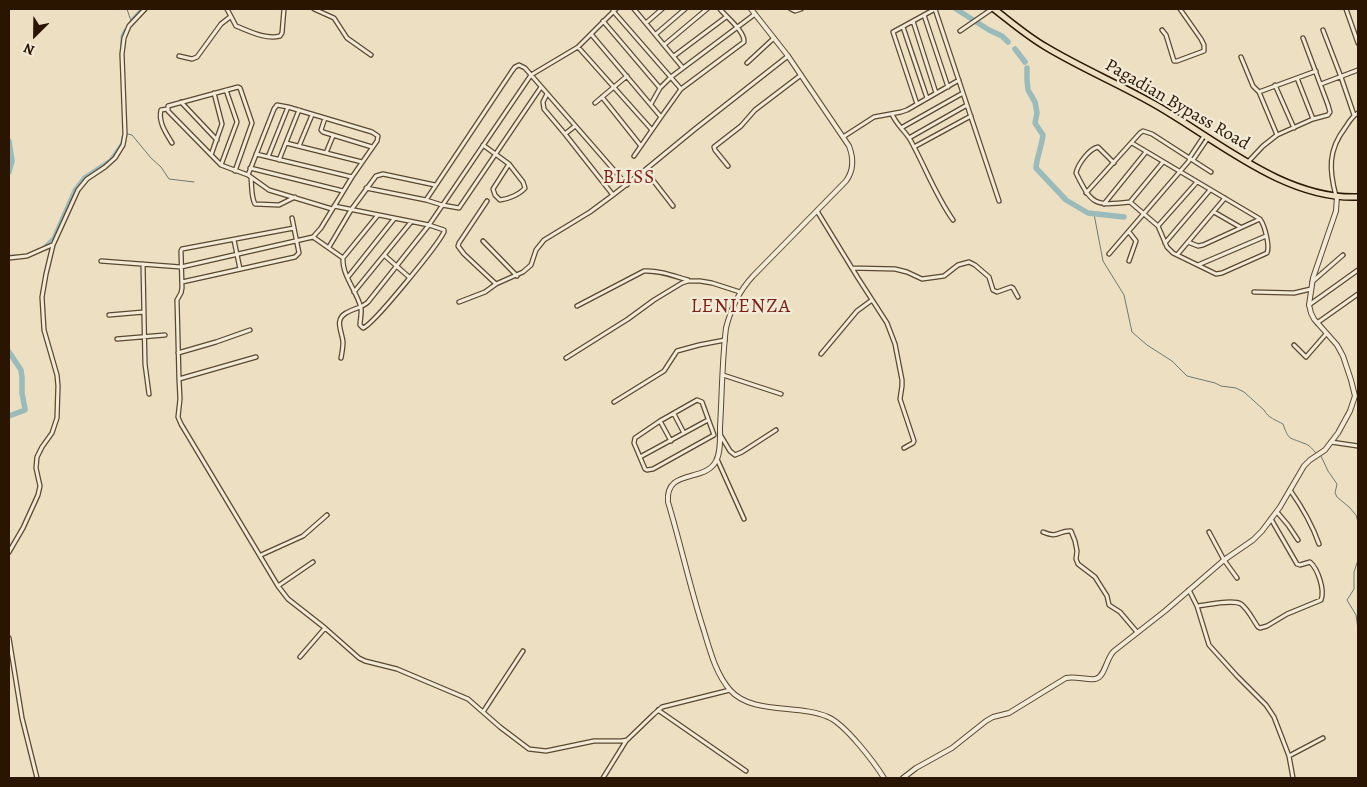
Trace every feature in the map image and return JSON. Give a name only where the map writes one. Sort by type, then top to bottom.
[{"type":"highway","name":"Pagadian Bypass Road","points":[[993,9],[1046,47],[1138,94],[1206,137],[1280,180],[1324,194],[1358,197]]},
{"type":"street","points":[[9,552],[23,528],[38,495],[40,486],[36,468],[37,457],[54,430],[57,418],[58,386],[44,330],[42,297],[53,245],[81,184],[115,158],[123,145],[126,134],[122,54],[124,38],[130,26],[145,9]]},
{"type":"street","points":[[227,9],[236,26],[252,33],[278,37],[281,35],[284,9]]},
{"type":"street","points":[[314,9],[334,18],[347,38],[371,56]]},
{"type":"street","points":[[646,23],[662,9]]},
{"type":"street","points":[[656,34],[685,9]]},
{"type":"street","points":[[664,44],[707,9]]},
{"type":"street","points":[[634,156],[681,89],[744,42],[744,36],[720,9]]},
{"type":"street","points":[[751,9],[801,74],[849,146],[852,153],[852,170],[846,181],[751,278],[740,292],[729,318],[725,340],[717,459],[711,468],[706,471],[674,483],[668,490],[668,502],[695,604],[710,652],[719,673],[730,690],[759,706],[806,710],[830,717],[864,751],[884,778]]},
{"type":"street","points":[[791,9],[795,11],[801,9]]},
{"type":"street","points":[[917,104],[893,32],[935,9],[999,201]]},
{"type":"street","points":[[960,31],[993,9]]},
{"type":"street","points":[[1162,30],[1166,35],[1174,60],[1177,61],[1204,51],[1201,39],[1180,9]]},
{"type":"street","points":[[1346,9],[1358,43]]},
{"type":"street","points":[[341,358],[343,342],[339,322],[344,314],[368,302],[397,267],[429,225],[531,76],[578,47],[614,10],[681,89]]},
{"type":"street","points":[[637,10],[683,68]]},
{"type":"street","points":[[651,104],[660,88],[671,77],[756,14]]},
{"type":"street","points":[[924,15],[948,86]]},
{"type":"street","points":[[179,56],[192,59],[197,57],[221,24],[230,16]]},
{"type":"street","points":[[674,56],[726,16]]},
{"type":"street","points":[[603,21],[660,88]]},
{"type":"street","points":[[913,21],[936,93]]},
{"type":"street","points":[[903,27],[926,98]]},
{"type":"street","points":[[903,778],[952,748],[993,716],[1009,713],[1066,678],[1097,679],[1103,672],[1111,654],[1224,560],[1253,540],[1277,512],[1307,463],[1321,453],[1331,442],[1345,420],[1357,397],[1341,350],[1317,323],[1309,305],[1312,282],[1336,211],[1337,196],[1332,171],[1332,154],[1340,134],[1356,114],[1323,30]]},
{"type":"street","points":[[591,34],[661,117]]},
{"type":"street","points":[[747,63],[775,38]]},
{"type":"street","points":[[1248,162],[1263,146],[1277,136],[1313,119],[1328,115],[1330,112],[1303,38]]},
{"type":"street","points":[[578,47],[652,130]]},
{"type":"street","points":[[459,302],[486,292],[496,284],[517,276],[528,268],[536,250],[544,240],[590,212],[627,185],[788,56]]},
{"type":"street","points":[[1241,57],[1253,86],[1259,92],[1277,136]]},
{"type":"street","points":[[426,200],[519,65],[541,87],[627,185]]},
{"type":"street","points":[[1259,92],[1316,70]]},
{"type":"street","points":[[1321,84],[1358,70]]},
{"type":"street","points":[[728,166],[714,147],[741,126],[755,110],[801,74]]},
{"type":"street","points":[[595,103],[627,76]]},
{"type":"street","points":[[1297,78],[1313,119]]},
{"type":"street","points":[[843,137],[874,116],[901,112],[959,80]]},
{"type":"street","points":[[1275,85],[1294,128]]},
{"type":"street","points":[[172,143],[165,133],[160,114],[161,110],[181,102],[238,87],[252,122],[235,171]]},
{"type":"street","points":[[366,188],[426,200],[442,206],[457,208],[462,206],[541,87]]},
{"type":"street","points":[[221,165],[237,122],[226,90]]},
{"type":"street","points":[[211,155],[222,122],[214,93]]},
{"type":"street","points":[[901,128],[963,93]]},
{"type":"street","points":[[547,94],[542,106],[613,195]]},
{"type":"street","points":[[602,97],[641,146]]},
{"type":"street","points":[[181,102],[217,140]]},
{"type":"street","points":[[101,261],[181,267],[313,237],[321,228],[378,138],[376,134],[279,104],[275,106],[250,168],[249,176],[253,202],[255,204],[279,205],[295,197]]},
{"type":"street","points":[[909,138],[967,105]]},
{"type":"street","points":[[268,158],[288,107]]},
{"type":"street","points":[[167,109],[221,165],[249,176],[269,190],[333,207],[378,215],[394,219],[429,225],[444,230],[382,310],[364,328],[360,325],[361,307],[343,265],[343,258],[378,215]]},
{"type":"street","points":[[279,160],[299,110]]},
{"type":"street","points":[[299,146],[312,114]]},
{"type":"street","points":[[892,114],[909,138],[938,196],[953,220]]},
{"type":"street","points":[[914,147],[971,116]]},
{"type":"street","points":[[324,118],[321,131],[372,147]]},
{"type":"street","points":[[565,134],[575,126]]},
{"type":"street","points":[[1086,193],[1143,131],[1212,172]]},
{"type":"street","points":[[326,153],[333,136]]},
{"type":"street","points":[[1109,254],[1191,159],[1206,137]]},
{"type":"street","points":[[1114,163],[1100,149],[1093,148],[1076,173],[1086,193],[1093,200],[1103,204],[1130,202],[1158,226],[1169,250],[1177,255],[1212,273],[1219,274],[1264,256],[1267,253],[1269,248],[1260,219],[1132,143]]},
{"type":"street","points":[[286,144],[362,162]]},
{"type":"street","points":[[483,145],[509,164],[523,182],[525,188],[521,192],[500,200],[495,195],[493,189],[509,164]]},
{"type":"street","points":[[1103,204],[1146,152]]},
{"type":"street","points":[[256,154],[352,177]]},
{"type":"street","points":[[1130,202],[1163,162]]},
{"type":"street","points":[[250,168],[343,191]]},
{"type":"street","points":[[645,170],[673,206]]},
{"type":"street","points":[[329,247],[366,188],[373,178],[379,174],[435,186]]},
{"type":"street","points":[[1158,226],[1197,182]]},
{"type":"street","points":[[1165,243],[1210,190]]},
{"type":"street","points":[[1177,255],[1225,198]]},
{"type":"street","points":[[487,200],[458,246],[496,284]]},
{"type":"street","points":[[817,211],[887,323],[895,344],[902,380],[900,399],[914,441],[904,448]]},
{"type":"street","points":[[1214,212],[1241,227]]},
{"type":"street","points":[[182,282],[295,257],[298,253],[292,218]]},
{"type":"street","points":[[348,277],[394,219]]},
{"type":"street","points":[[1188,242],[1198,246],[1203,245],[1260,219]]},
{"type":"street","points":[[354,292],[411,222]]},
{"type":"street","points":[[294,228],[181,250],[182,282],[177,300],[180,379],[178,417],[278,586],[288,599],[361,659],[388,666],[455,692],[468,699],[529,749],[546,751],[594,741],[622,742],[627,740]]},
{"type":"street","points":[[1128,232],[1136,241],[1129,261]]},
{"type":"street","points":[[1198,265],[1266,236]]},
{"type":"street","points":[[313,237],[343,258]]},
{"type":"street","points":[[234,240],[240,269]]},
{"type":"street","points":[[483,240],[517,276]]},
{"type":"street","points":[[9,258],[27,256],[53,245]]},
{"type":"street","points":[[1312,282],[1343,255]]},
{"type":"street","points":[[384,256],[409,276]]},
{"type":"street","points":[[852,268],[895,269],[924,279],[944,276],[958,265],[969,262],[989,277],[993,290],[997,292],[1011,286],[1018,297]]},
{"type":"street","points":[[143,264],[145,364],[149,394]]},
{"type":"street","points":[[1309,305],[1358,270]]},
{"type":"street","points":[[577,306],[644,272],[660,272],[688,280],[712,282],[740,292]]},
{"type":"street","points":[[566,358],[688,280]]},
{"type":"street","points":[[1254,292],[1294,293],[1311,289]]},
{"type":"street","points":[[1317,323],[1358,294]]},
{"type":"street","points":[[821,354],[857,312],[872,300]]},
{"type":"street","points":[[109,315],[144,312]]},
{"type":"street","points":[[178,353],[250,330]]},
{"type":"street","points":[[1294,345],[1306,356],[1326,334]]},
{"type":"street","points":[[118,339],[165,335]]},
{"type":"street","points":[[614,402],[664,371],[677,352],[698,345],[725,340]]},
{"type":"street","points":[[180,379],[256,357]]},
{"type":"street","points":[[723,374],[781,394]]},
{"type":"street","points":[[713,433],[702,402],[699,400],[660,421],[635,438],[634,443],[645,469],[650,470],[713,433],[720,432]]},
{"type":"street","points":[[674,414],[684,434]]},
{"type":"street","points":[[640,457],[708,420]]},
{"type":"street","points":[[660,421],[671,441]]},
{"type":"street","points":[[720,432],[730,452],[735,455],[776,430]]},
{"type":"street","points":[[1331,442],[1358,446]]},
{"type":"street","points":[[717,459],[744,519]]},
{"type":"street","points":[[1290,490],[1307,516],[1315,532],[1318,544]]},
{"type":"street","points":[[1277,512],[1298,540]]},
{"type":"street","points":[[260,555],[303,536],[327,515]]},
{"type":"street","points":[[1197,606],[1229,602],[1239,603],[1260,628],[1295,610],[1321,600],[1320,585],[1314,566],[1310,562],[1297,564],[1272,519]]},
{"type":"street","points":[[1043,532],[1053,536],[1071,531],[1078,550],[1076,559],[1078,564],[1093,575],[1106,594],[1109,604],[1120,612],[1138,632]]},
{"type":"street","points":[[1209,532],[1224,560],[1237,578]]},
{"type":"street","points":[[278,586],[313,562]]},
{"type":"street","points":[[1189,589],[1197,606],[1209,644],[1270,710],[1289,756],[1293,778]]},
{"type":"street","points":[[300,657],[325,628]]},
{"type":"street","points":[[9,638],[22,718],[37,778]]},
{"type":"street","points":[[483,712],[523,651]]},
{"type":"street","points":[[603,778],[627,740],[662,707],[730,690]]},
{"type":"street","points":[[658,710],[746,771]]},
{"type":"street","points":[[1289,756],[1323,738]]},
{"type":"waterway","points":[[127,9],[131,21]]},
{"type":"waterway","points":[[132,19],[142,9]]},
{"type":"waterway","points":[[956,9],[1002,36],[1008,42]]},
{"type":"waterway","points":[[121,58],[122,36],[125,30]]},
{"type":"waterway","points":[[1015,49],[1025,62]]},
{"type":"waterway","points":[[1027,68],[1028,90],[1035,102],[1037,113],[1035,123],[1043,135],[1036,168],[1066,200],[1088,213],[1124,217]]},
{"type":"waterway","points":[[128,134],[132,135],[161,167],[169,179],[194,182]]},
{"type":"waterway","points":[[43,248],[53,238],[74,190],[84,177],[110,160],[122,143],[123,137]]},
{"type":"waterway","points":[[9,141],[12,161],[9,172]]},
{"type":"waterway","points":[[1094,214],[1103,261],[1124,295],[1132,332],[1147,345],[1172,361],[1187,376],[1221,386],[1236,388],[1244,392],[1270,417],[1283,424],[1290,438],[1311,447],[1317,454]]},
{"type":"waterway","points":[[9,256],[18,256]]},
{"type":"waterway","points":[[9,352],[21,370],[25,409],[9,416]]},
{"type":"waterway","points":[[1321,456],[1337,484],[1335,493],[1337,497],[1356,515],[1358,522]]},
{"type":"waterway","points":[[1358,560],[1354,572],[1354,589],[1347,600],[1356,615],[1358,629]]},
{"type":"district","name":"BLISS","points":[[629,178]]},
{"type":"district","name":"LENIENZA","points":[[741,307]]}]
